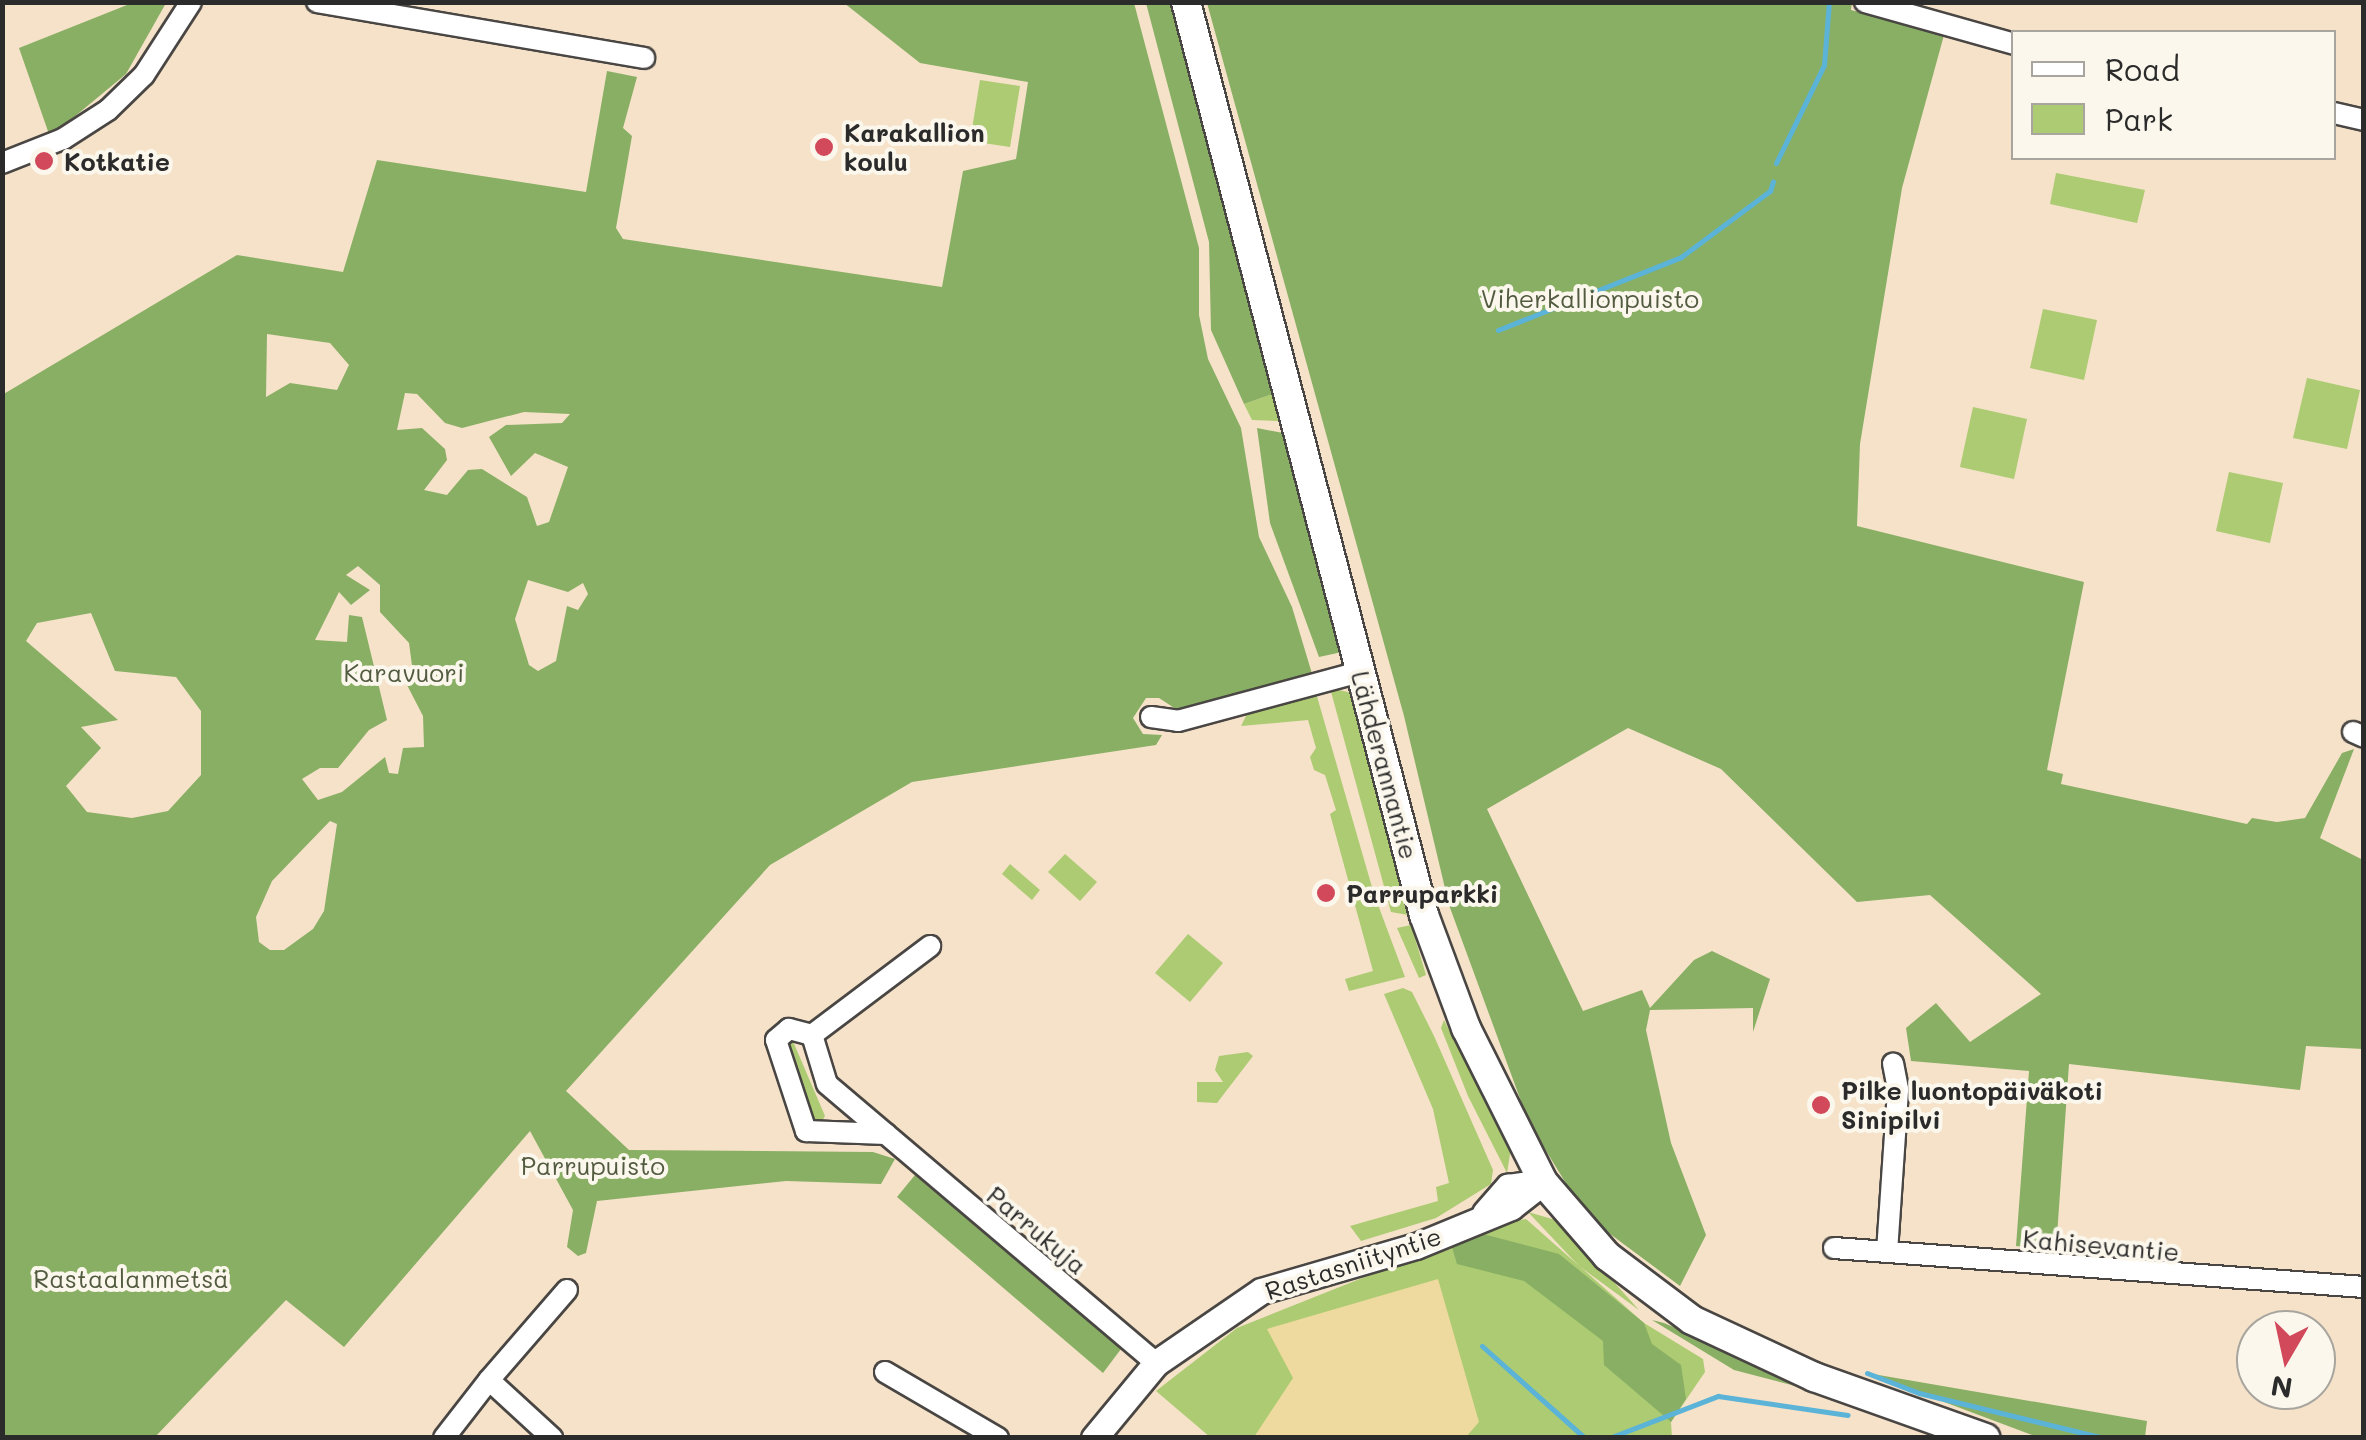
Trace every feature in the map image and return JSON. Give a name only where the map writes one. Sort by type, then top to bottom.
[{"type":"main road","name":"Lähderannantie","points":[[1186,2],[1360,672],[1445,979],[1543,1182],[1607,1256],[1692,1320],[1814,1377],[1985,1438]]},
{"type":"street","points":[[2,163],[63,138],[108,110],[144,75],[191,2]]},
{"type":"street","points":[[317,2],[644,58]]},
{"type":"street","points":[[1865,2],[2011,43]]},
{"type":"street","points":[[2336,113],[2364,120]]},
{"type":"street","points":[[1151,717],[1178,721],[1360,672]]},
{"type":"street","points":[[886,1134],[806,1132],[776,1040],[789,1029],[812,1035],[930,946]]},
{"type":"street","name":"Parrukuja","points":[[812,1035],[827,1084],[1156,1364]]},
{"type":"street","points":[[1887,1252],[1898,1089],[1893,1063]]},
{"type":"street","name":"Rastasniityntie","points":[[1094,1438],[1156,1364],[1261,1292],[1416,1246],[1485,1212],[1508,1187],[1543,1182]]},
{"type":"street","name":"Kahisevantie","points":[[1834,1248],[2260,1284],[2364,1287]]},
{"type":"street","points":[[444,1438],[567,1290]]},
{"type":"street","points":[[885,1372],[998,1438]]},
{"type":"street","points":[[489,1380],[552,1438]]},
{"type":"green space","name":"Viherkallionpuisto","points":[[1852,2],[1851,10],[1944,35],[1902,188],[1860,444],[1857,526],[2084,582],[2047,770],[2063,774],[2061,784],[2247,824],[2252,818],[2277,822],[2305,818],[2342,753],[2354,749],[2320,838],[2363,860],[2363,1049],[2306,1046],[2300,1090],[2069,1064],[2056,1250],[2016,1246],[2029,1071],[1911,1061],[1906,1028],[1936,1003],[1970,1042],[2041,994],[1930,895],[1857,902],[1721,769],[1628,728],[1487,809],[1583,1011],[1642,990],[1650,1008],[1694,960],[1712,951],[1770,979],[1753,1032],[1753,1008],[1650,1010],[1646,1030],[1671,1143],[1706,1235],[1680,1286],[1586,1216],[1529,1123],[1449,905],[1404,716],[1207,3]]},
{"type":"green space","points":[[132,3],[166,3],[126,74],[50,137],[19,48]]},
{"type":"green space","name":"Karavuori","points":[[844,3],[1134,3],[1199,248],[1199,315],[1208,359],[1241,428],[1259,537],[1292,607],[1313,677],[1182,713],[1159,698],[1146,698],[1133,718],[1143,734],[1162,735],[1156,745],[912,782],[770,865],[566,1091],[629,1150],[873,1152],[895,1159],[881,1184],[786,1181],[597,1201],[586,1253],[578,1256],[567,1247],[573,1210],[530,1131],[344,1347],[286,1300],[155,1437],[3,1437],[2,395],[237,255],[343,272],[377,160],[586,192],[607,71],[637,77],[623,128],[632,136],[616,228],[623,239],[942,287],[963,171],[1016,159],[1028,82],[920,63]],"holes":[[[267,334],[330,343],[349,365],[337,390],[290,383],[266,397]],[[405,393],[417,394],[445,423],[462,428],[524,412],[570,414],[562,423],[506,425],[489,437],[511,476],[535,453],[568,467],[549,522],[537,526],[527,497],[482,469],[468,470],[447,495],[424,490],[447,460],[445,449],[422,428],[397,430]],[[358,566],[380,585],[380,612],[409,643],[413,673],[406,683],[423,716],[424,747],[403,748],[398,774],[389,773],[385,757],[342,792],[318,800],[302,779],[320,768],[338,768],[369,730],[387,720],[362,617],[349,615],[347,642],[315,640],[339,592],[351,605],[370,590],[346,575]],[[528,580],[568,592],[583,583],[588,594],[578,610],[567,606],[556,661],[538,671],[529,665],[515,619]],[[91,613],[115,671],[176,677],[201,711],[201,775],[168,811],[132,818],[87,812],[66,786],[101,748],[81,727],[118,720],[26,641],[37,623]],[[330,821],[337,824],[324,911],[313,929],[284,950],[270,950],[259,942],[256,917],[272,881]]]},
{"type":"green space","points":[[1146,3],[1171,3],[1273,394],[1244,404],[1211,330],[1209,242]]},
{"type":"green space","points":[[980,80],[1020,86],[1010,147],[970,141]]},
{"type":"green space","points":[[2056,173],[2145,190],[2137,223],[2050,204]]},
{"type":"green space","points":[[2043,309],[2097,320],[2084,380],[2030,368]]},
{"type":"green space","points":[[2307,378],[2360,390],[2347,449],[2293,438]]},
{"type":"green space","points":[[1273,394],[1279,421],[1252,420],[1244,404]]},
{"type":"green space","points":[[1973,407],[2027,419],[2014,479],[1960,467]]},
{"type":"green space","points":[[1257,428],[1283,433],[1342,652],[1319,657],[1270,523]]},
{"type":"green space","points":[[2229,472],[2283,483],[2270,543],[2216,531]]},
{"type":"green space","points":[[1330,688],[1352,693],[1408,915],[1391,912]]},
{"type":"green space","points":[[1316,693],[1374,894],[1405,977],[1349,991],[1345,979],[1373,971],[1330,814],[1336,810],[1325,775],[1314,770],[1310,757],[1316,748],[1308,720],[1241,726],[1249,710]]},
{"type":"green space","points":[[1065,854],[1097,882],[1080,901],[1048,872]]},
{"type":"green space","points":[[1010,864],[1040,890],[1032,900],[1002,874]]},
{"type":"green space","points":[[1411,925],[1426,975],[1419,978],[1397,928]]},
{"type":"green space","points":[[1188,934],[1223,963],[1190,1002],[1155,973]]},
{"type":"green space","points":[[1403,988],[1412,992],[1434,1036],[1493,1170],[1491,1184],[1436,1218],[1361,1241],[1350,1226],[1438,1201],[1436,1187],[1449,1183],[1433,1109],[1384,994]]},
{"type":"green space","points":[[1444,1020],[1511,1148],[1507,1173],[1468,1096],[1441,1028]]},
{"type":"green space","points":[[792,1039],[825,1116],[816,1123],[788,1044]]},
{"type":"green space","points":[[1248,1052],[1253,1056],[1217,1103],[1197,1102],[1197,1082],[1223,1082],[1215,1070],[1219,1056]]},
{"type":"green space","points":[[915,1175],[1121,1349],[1103,1373],[897,1197]]},
{"type":"green space","points":[[1528,1212],[1559,1221],[1639,1310],[1579,1266]]},
{"type":"green space","points":[[1526,1219],[1644,1323],[1703,1359],[1705,1372],[1671,1422],[1672,1438],[1210,1437],[1156,1391],[1237,1328],[1500,1223]]},
{"type":"green space","points":[[1479,1233],[1559,1254],[1644,1323],[1652,1344],[1681,1365],[1686,1399],[1671,1422],[1604,1365],[1603,1341],[1524,1281],[1457,1264],[1452,1247]]},
{"type":"green space","points":[[1652,1320],[1664,1323],[1834,1396],[1734,1370]]},
{"type":"green space","points":[[1867,1373],[2147,1421],[2145,1437],[2037,1437]]},
{"type":"sand","points":[[1438,1279],[1479,1422],[1466,1437],[1254,1437],[1293,1378],[1267,1329]]},
{"type":"waterway","points":[[1776,163],[1824,65],[1829,2]]},
{"type":"waterway","points":[[1498,330],[1681,257],[1770,191],[1773,181]]},
{"type":"waterway","points":[[1482,1346],[1585,1438]]},
{"type":"waterway","points":[[1867,1373],[1919,1393],[2103,1438]]},
{"type":"waterway","points":[[1609,1438],[1718,1396],[1848,1415]]},
{"type":"place","name":"Karakallion koulu","points":[[824,147]]},
{"type":"place","name":"Kotkatie","points":[[44,161]]},
{"type":"place","name":"Parruparkki","points":[[1326,893]]},
{"type":"place","name":"Pilke luontopäiväkoti Sinipilvi","points":[[1821,1105]]},
{"type":"park label","name":"Parrupuisto","points":[[593,1165]]},
{"type":"park label","name":"Rastaalanmetsä","points":[[131,1278]]}]
